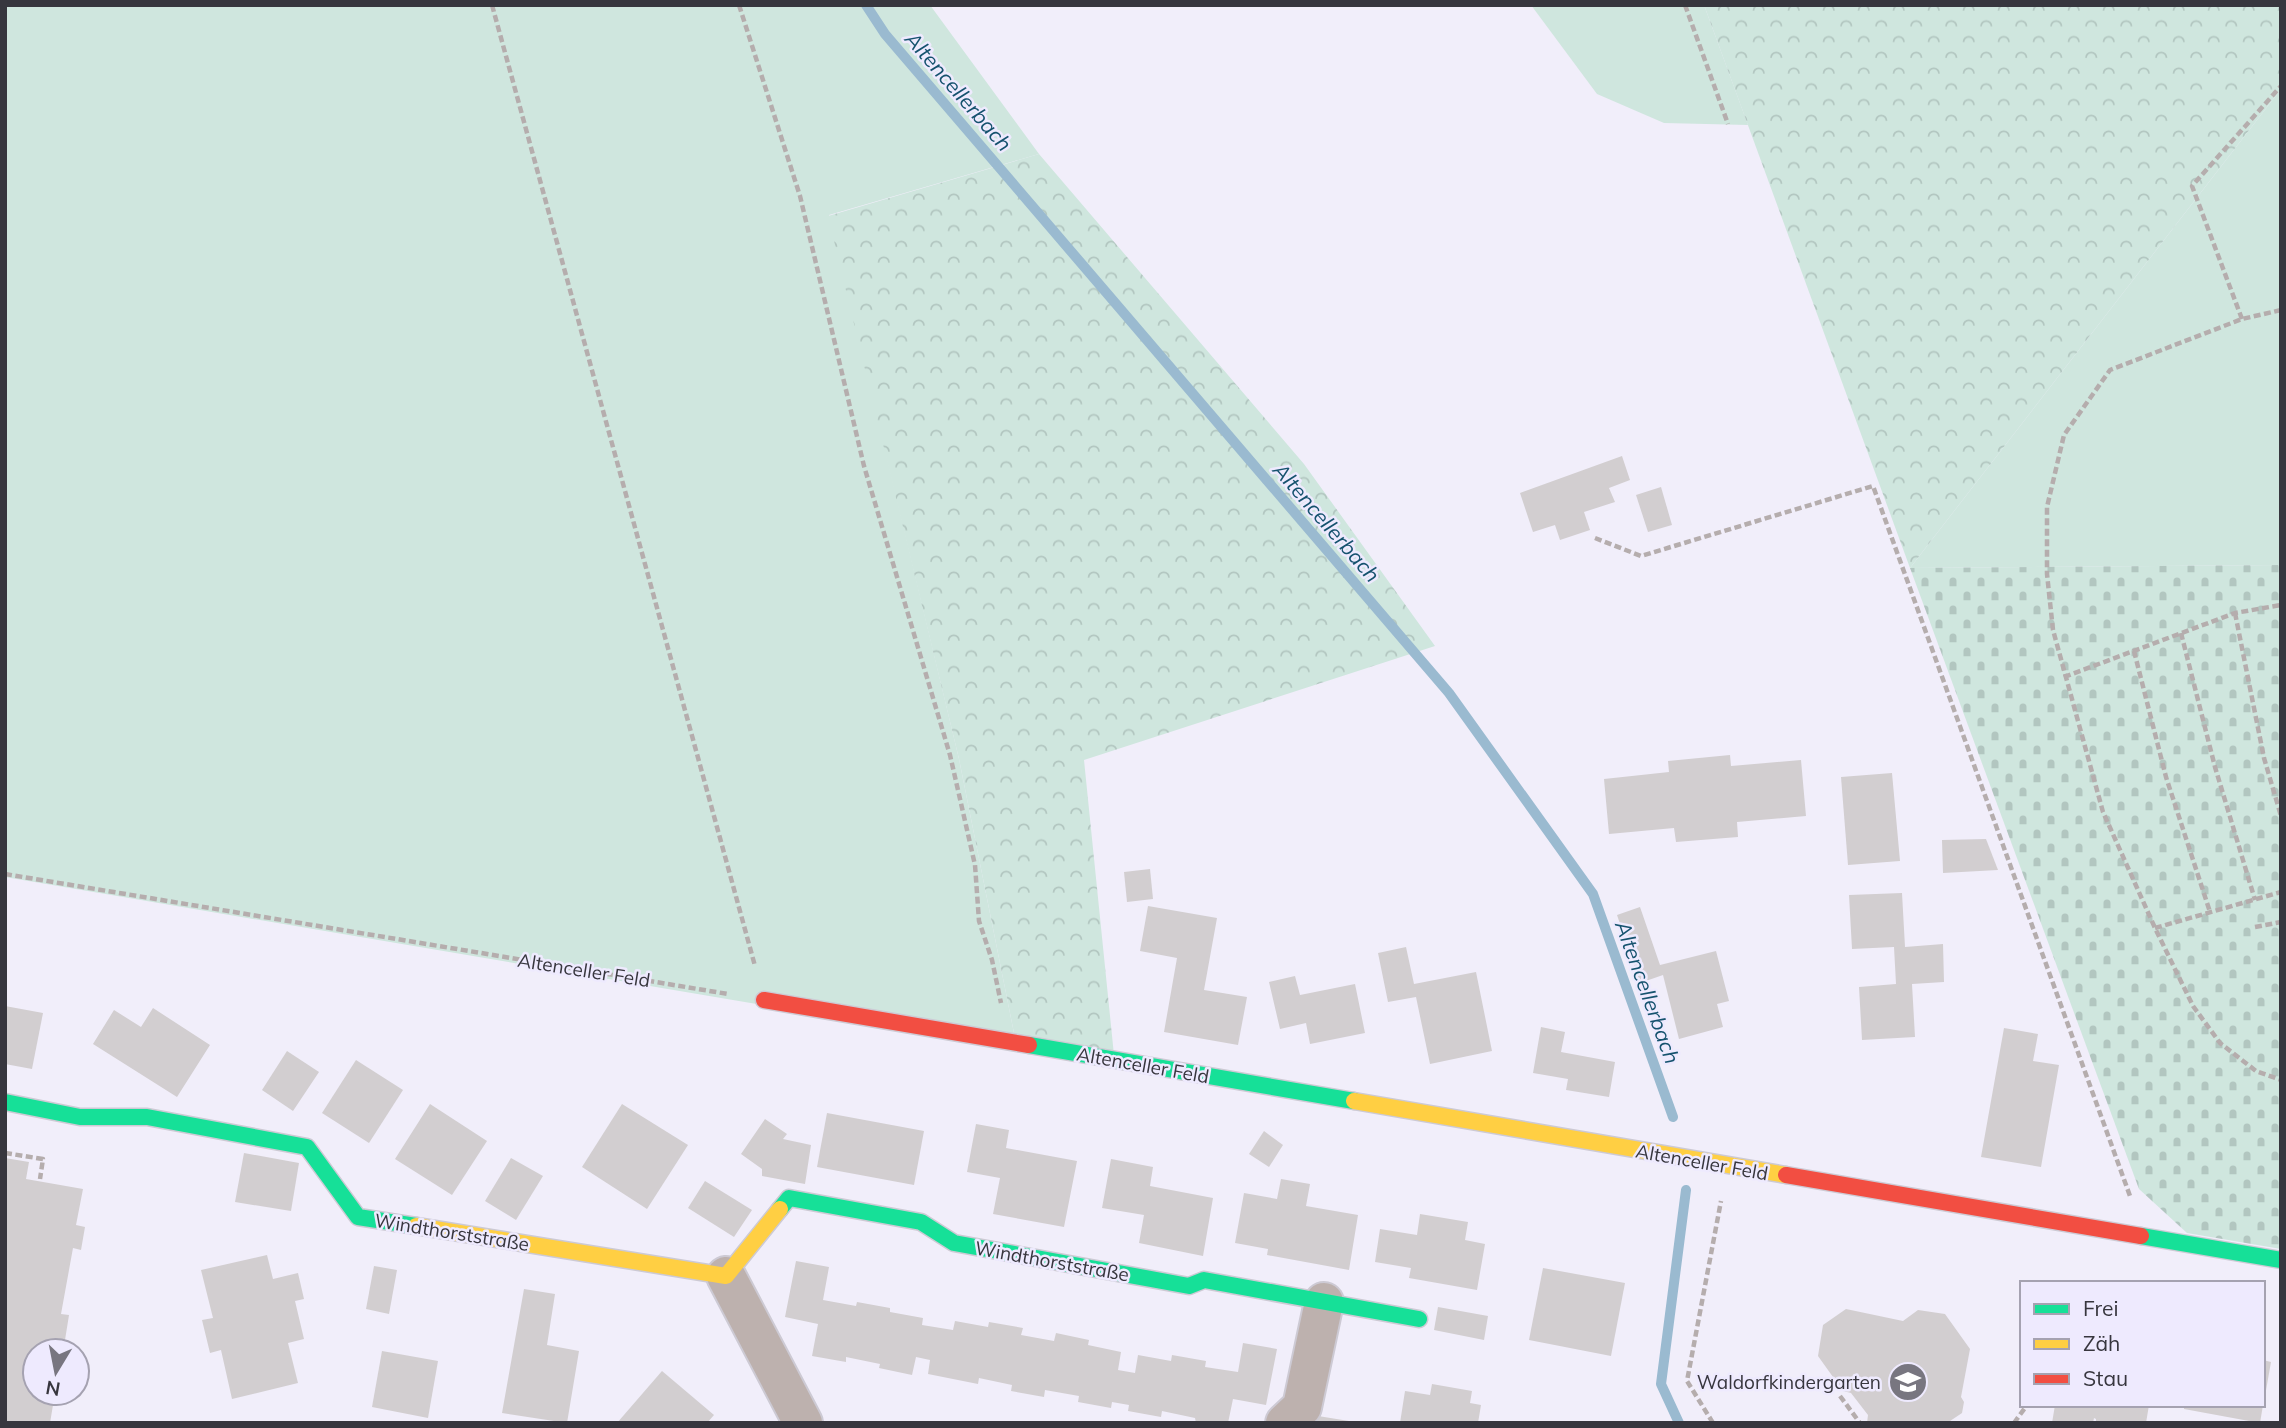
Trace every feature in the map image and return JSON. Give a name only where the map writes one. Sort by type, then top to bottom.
[{"type":"street","name":"Altenceller Feld","points":[[764,1000],[2281,1259]]},
{"type":"street","name":"Windthorststraße","points":[[5,1102],[80,1117],[147,1117],[307,1147],[358,1217],[726,1276],[789,1198],[921,1222],[954,1243],[1189,1286],[1205,1279],[1419,1318]]},
{"type":"street","points":[[726,1276],[803,1423]]},
{"type":"street","points":[[1285,1423],[1302,1407],[1324,1302]]},
{"type":"path","points":[[492,5],[764,1000]]},
{"type":"path","points":[[739,5],[800,196],[864,466],[950,755],[975,865],[979,921],[992,960],[1009,1042]]},
{"type":"path","points":[[1685,5],[1728,124]]},
{"type":"path","points":[[2242,319],[2192,186],[2281,86]]},
{"type":"path","points":[[2281,310],[2242,319],[2110,370],[2064,435],[2046,507],[2047,574],[2053,630],[2103,812],[2193,1006],[2220,1043],[2256,1071],[2281,1080]]},
{"type":"path","points":[[1595,538],[1641,556],[1873,486],[2144,1236]]},
{"type":"path","points":[[2064,677],[2235,613],[2281,604]]},
{"type":"path","points":[[2235,613],[2264,758],[2281,816]]},
{"type":"path","points":[[2181,633],[2215,767],[2255,900]]},
{"type":"path","points":[[2134,651],[2166,777],[2210,912]]},
{"type":"path","name":"Altenceller Feld","points":[[5,874],[764,1000]]},
{"type":"path","points":[[2155,928],[2281,892]]},
{"type":"path","points":[[2255,927],[2281,922]]},
{"type":"path","points":[[5,1153],[43,1159],[40,1179]]},
{"type":"path","points":[[1713,1423],[1687,1381],[1728,1166]]},
{"type":"path","points":[[1840,1396],[1860,1423]]},
{"type":"path","points":[[2014,1423],[2026,1407]]},
{"type":"green space","points":[[5,5],[930,5],[1039,154],[829,215],[959,759],[1017,1048],[5,877]]},
{"type":"green space","points":[[1531,5],[1704,5],[1748,125],[1664,123],[1597,94]]},
{"type":"green space","points":[[1704,5],[2281,5],[2281,89],[1910,568]]},
{"type":"green space","points":[[2281,89],[2281,565],[1910,568]]},
{"type":"green space","points":[[1039,154],[1304,464],[1435,646],[1084,760],[1115,1065],[1017,1048],[959,759],[828,216]]},
{"type":"green space","points":[[2281,565],[2281,1249],[2187,1233],[2139,1189],[1910,568]]},
{"type":"building","points":[[1622,456],[1630,480],[1609,488],[1615,502],[1584,512],[1590,530],[1560,540],[1555,525],[1533,532],[1520,493]]},
{"type":"building","points":[[1661,487],[1672,525],[1648,532],[1636,495]]},
{"type":"building","points":[[1730,755],[1731,766],[1801,760],[1806,816],[1737,822],[1738,837],[1676,842],[1674,828],[1609,834],[1604,779],[1669,772],[1668,761]]},
{"type":"building","points":[[1892,773],[1900,861],[1848,865],[1841,777]]},
{"type":"building","points":[[1986,839],[1998,870],[1943,873],[1942,840]]},
{"type":"building","points":[[1150,869],[1153,899],[1127,902],[1124,872]]},
{"type":"building","points":[[1902,893],[1905,947],[1943,944],[1944,982],[1912,984],[1915,1037],[1862,1040],[1859,987],[1896,984],[1894,947],[1852,949],[1849,895]]},
{"type":"building","points":[[1148,906],[1217,918],[1204,990],[1247,997],[1238,1045],[1164,1032],[1177,958],[1140,951]]},
{"type":"building","points":[[1640,907],[1660,965],[1716,951],[1729,1001],[1717,1004],[1723,1027],[1679,1039],[1663,975],[1640,983],[1617,915]]},
{"type":"building","points":[[1406,947],[1414,984],[1476,972],[1492,1051],[1430,1064],[1416,997],[1388,1002],[1378,953]]},
{"type":"building","points":[[1295,976],[1300,995],[1355,984],[1365,1033],[1310,1044],[1306,1023],[1280,1029],[1269,982]]},
{"type":"building","points":[[5,1006],[43,1013],[32,1069],[5,1064]]},
{"type":"building","points":[[153,1008],[210,1045],[177,1097],[93,1044],[114,1010],[141,1027]]},
{"type":"building","points":[[1541,1027],[1565,1032],[1561,1052],[1615,1062],[1609,1097],[1566,1090],[1568,1079],[1533,1073]]},
{"type":"building","points":[[2004,1028],[2038,1034],[2033,1061],[2059,1065],[2041,1167],[1981,1157]]},
{"type":"building","points":[[287,1051],[319,1072],[293,1111],[262,1090]]},
{"type":"building","points":[[356,1060],[403,1090],[369,1143],[322,1113]]},
{"type":"building","points":[[430,1104],[487,1141],[452,1195],[395,1159]]},
{"type":"building","points":[[622,1104],[688,1145],[647,1209],[582,1167]]},
{"type":"building","points":[[827,1113],[924,1131],[914,1185],[817,1167]]},
{"type":"building","points":[[765,1119],[787,1134],[783,1139],[811,1145],[805,1184],[762,1176],[762,1169],[741,1154]]},
{"type":"building","points":[[976,1124],[1009,1130],[1006,1148],[1077,1161],[1064,1227],[993,1214],[1000,1178],[967,1172]]},
{"type":"building","points":[[1264,1131],[1283,1145],[1269,1167],[1249,1154]]},
{"type":"building","points":[[244,1153],[299,1163],[291,1211],[235,1202]]},
{"type":"building","points":[[5,1158],[29,1162],[26,1179],[83,1189],[76,1225],[85,1227],[81,1250],[73,1248],[61,1314],[69,1315],[65,1337],[21,1337],[21,1407],[53,1407],[50,1423],[5,1423]]},
{"type":"building","points":[[511,1158],[543,1176],[516,1220],[485,1201]]},
{"type":"building","points":[[1111,1159],[1153,1167],[1150,1186],[1213,1198],[1203,1256],[1139,1243],[1144,1215],[1102,1208]]},
{"type":"building","points":[[1281,1179],[1310,1184],[1306,1206],[1358,1215],[1349,1270],[1267,1255],[1268,1249],[1235,1243],[1244,1193],[1277,1199]]},
{"type":"building","points":[[705,1181],[752,1210],[734,1237],[688,1208]]},
{"type":"building","points":[[1420,1214],[1468,1222],[1465,1240],[1485,1244],[1477,1290],[1409,1278],[1411,1268],[1375,1262],[1380,1229],[1417,1235]]},
{"type":"building","points":[[267,1255],[273,1279],[298,1273],[304,1299],[295,1301],[304,1339],[288,1343],[298,1383],[232,1399],[221,1350],[210,1353],[202,1320],[213,1318],[201,1270]]},
{"type":"building","points":[[796,1261],[829,1267],[823,1300],[890,1308],[890,1312],[923,1318],[922,1325],[953,1330],[955,1321],[988,1327],[989,1322],[1023,1328],[1021,1335],[1054,1341],[1056,1333],[1089,1340],[1088,1345],[1121,1352],[1118,1370],[1135,1373],[1138,1355],[1171,1361],[1172,1355],[1206,1361],[1205,1367],[1238,1372],[1243,1343],[1277,1349],[1266,1405],[1233,1399],[1228,1423],[1196,1423],[1195,1418],[1162,1411],[1161,1417],[1128,1411],[1129,1405],[1112,1402],[1111,1408],[1078,1402],[1079,1396],[1045,1390],[1044,1397],[1011,1391],[1012,1385],[979,1378],[978,1384],[928,1374],[930,1360],[916,1357],[912,1375],[879,1368],[880,1364],[846,1357],[846,1362],[812,1356],[818,1324],[785,1317]]},
{"type":"building","points":[[374,1266],[397,1270],[389,1314],[366,1309]]},
{"type":"building","points":[[1543,1268],[1625,1283],[1611,1356],[1529,1340]]},
{"type":"building","points":[[524,1289],[555,1294],[547,1345],[579,1351],[567,1423],[502,1413]]},
{"type":"building","points":[[1438,1307],[1488,1316],[1484,1340],[1434,1330]]},
{"type":"building","points":[[1846,1309],[1903,1321],[1918,1310],[1945,1314],[1970,1349],[1961,1397],[1964,1402],[1962,1413],[1947,1423],[1867,1423],[1868,1415],[1851,1393],[1843,1391],[1818,1356],[1823,1325]]},
{"type":"building","points":[[382,1351],[438,1361],[428,1418],[372,1407]]},
{"type":"building","points":[[2265,1360],[2271,1362],[2265,1396]]},
{"type":"building","points":[[662,1371],[714,1415],[707,1423],[617,1423]]},
{"type":"building","points":[[1432,1384],[1472,1391],[1470,1403],[1481,1405],[1478,1423],[1400,1423],[1405,1391],[1430,1395]]},
{"type":"building","points":[[2055,1407],[2149,1407],[2146,1423],[2096,1423],[2094,1418],[2093,1423],[2052,1423]]},
{"type":"building","points":[[2184,1407],[2263,1407],[2260,1423]]},
{"type":"building","points":[[1318,1416],[1349,1421],[1349,1423],[1317,1423]]},
{"type":"waterway","name":"Altencellerbach","points":[[866,5],[885,34],[1449,693],[1593,894],[1673,1117]]},
{"type":"waterway","name":"Altencellerbach","points":[[1679,1423],[1661,1384],[1686,1190]]},
{"type":"traffic: fast","points":[[1029,1045],[1354,1101]]},
{"type":"traffic: fast","points":[[5,1102],[80,1117],[147,1117],[307,1147],[358,1217],[416,1226]]},
{"type":"traffic: fast","points":[[780,1209],[789,1198],[921,1222],[954,1243],[1189,1286],[1204,1280],[1419,1319]]},
{"type":"traffic: fast","points":[[2141,1236],[2281,1260]]},
{"type":"traffic: slow","points":[[1354,1101],[1786,1175]]},
{"type":"traffic: slow","points":[[416,1226],[726,1276],[780,1209]]},
{"type":"traffic: jam","points":[[764,1000],[1029,1045]]},
{"type":"traffic: jam","points":[[1786,1175],[2141,1236]]},
{"type":"place","name":"Waldorfkindergarten","points":[[1908,1382]]}]
